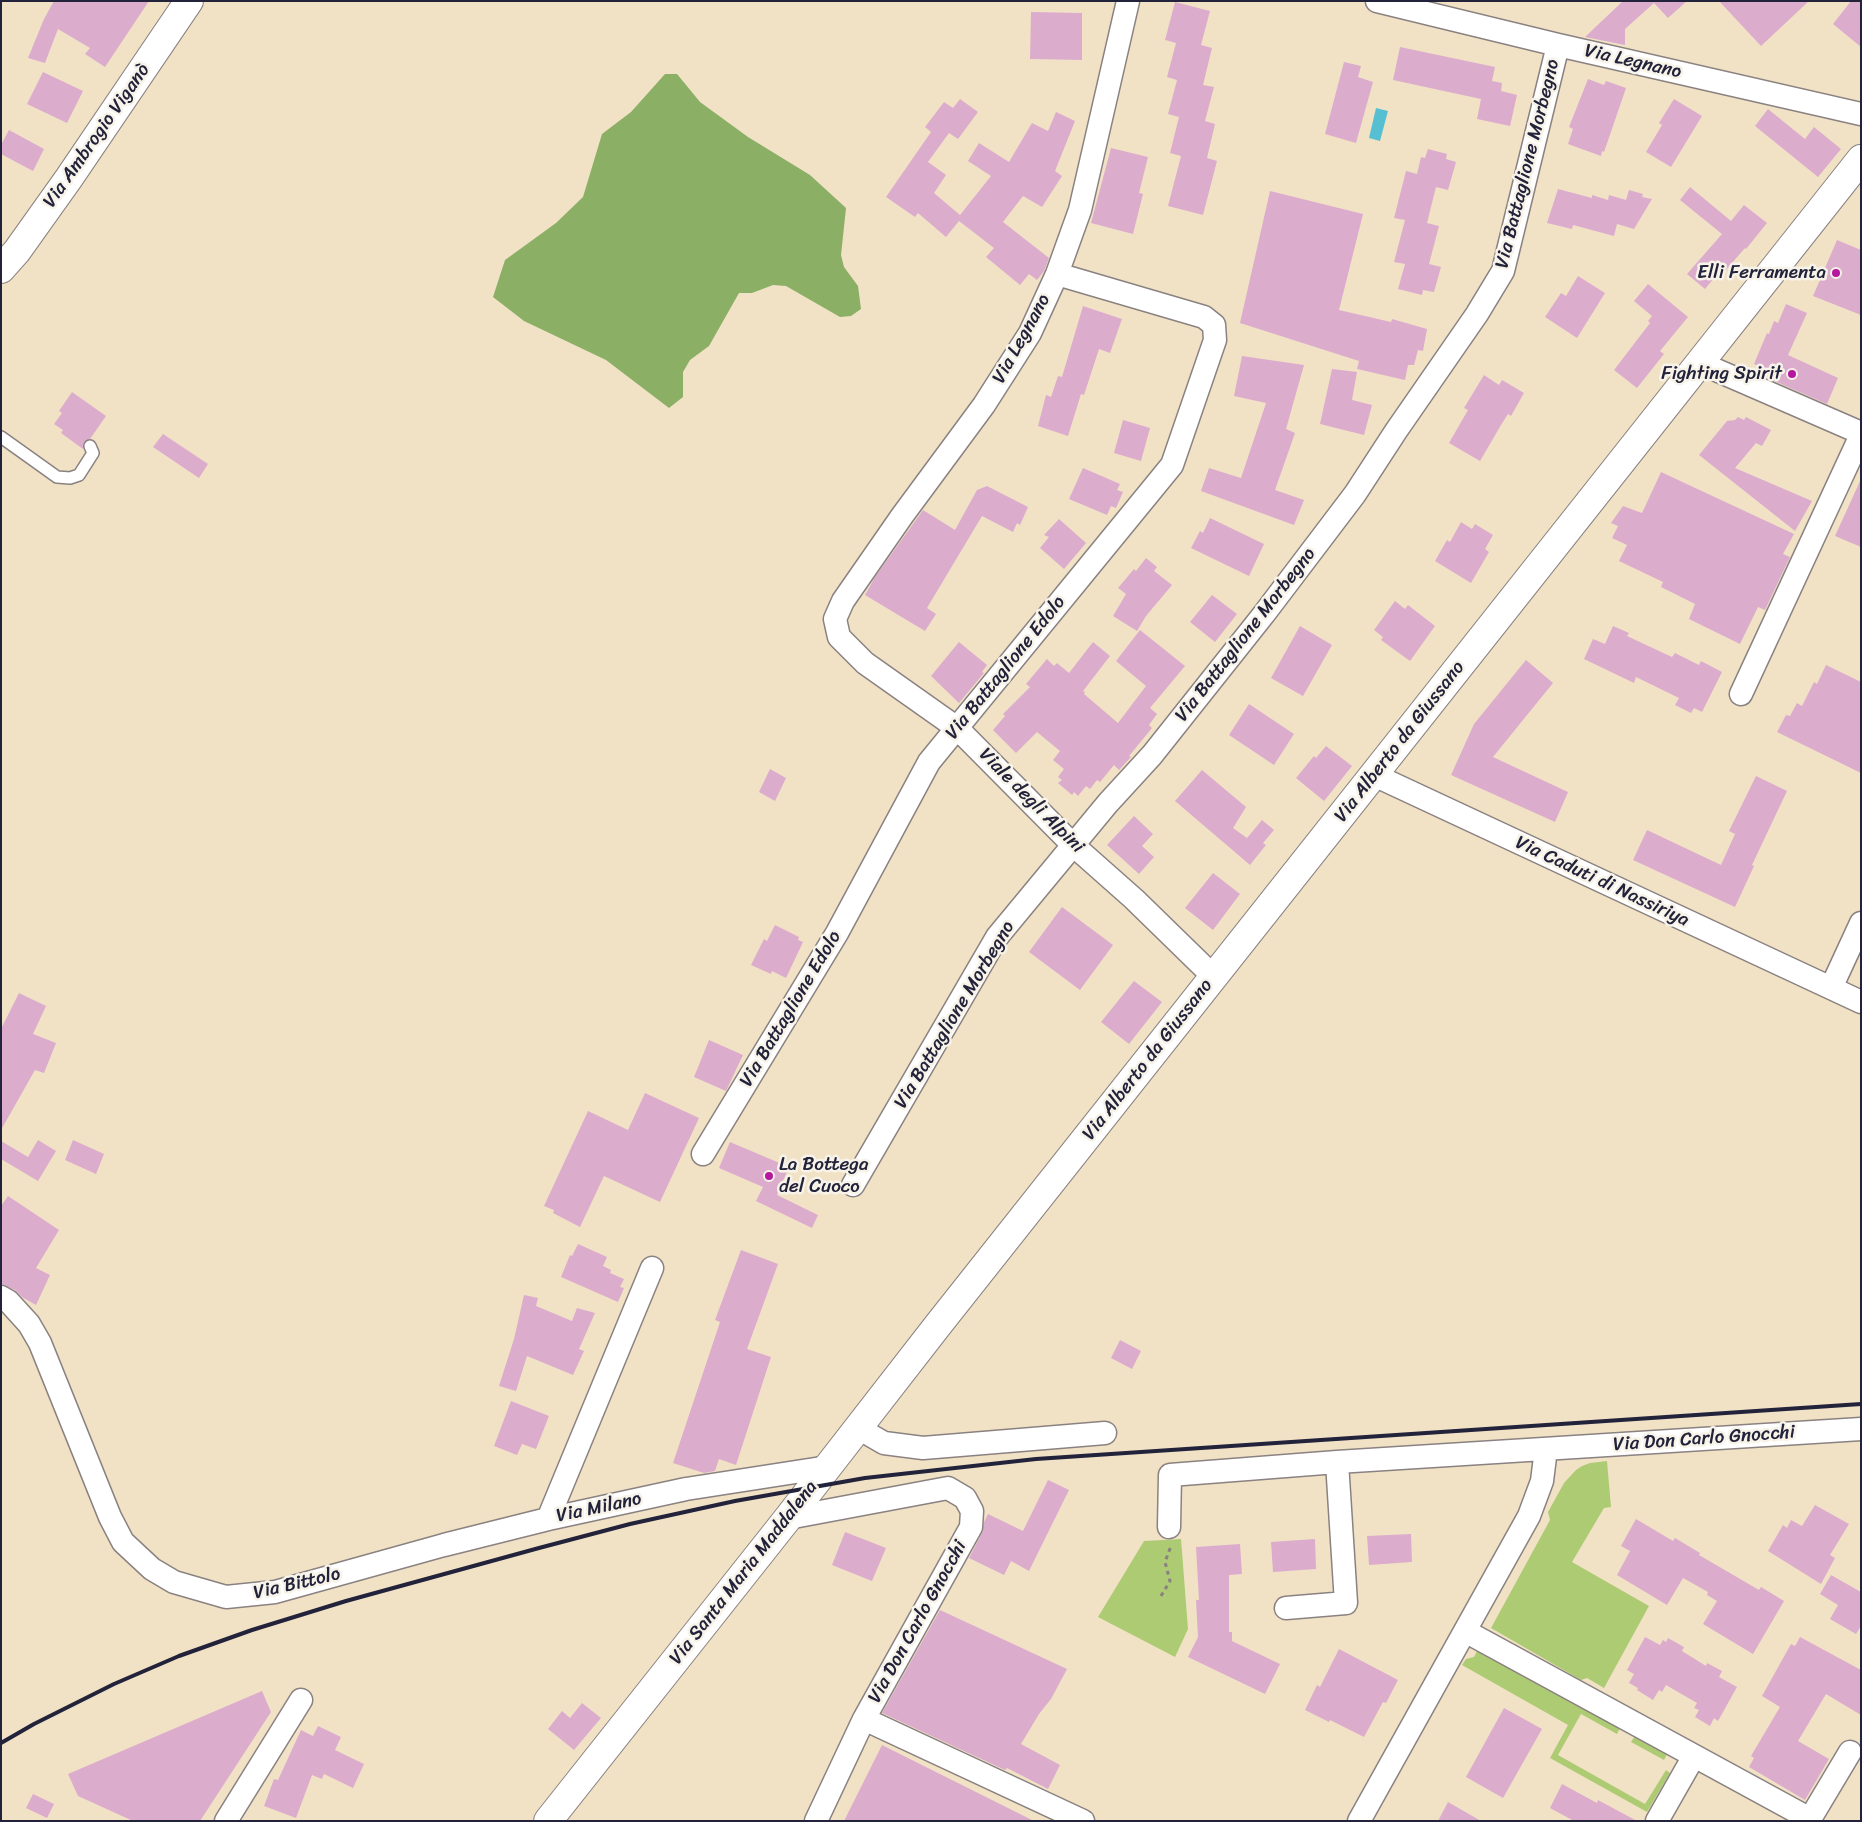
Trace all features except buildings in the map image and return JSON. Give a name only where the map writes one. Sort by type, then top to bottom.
[{"type":"street","name":"Via Ambrogio Viganò","points":[[1,269],[63,186],[190,1]]},
{"type":"street","name":"Via Legnano","points":[[839,637],[835,619],[843,601],[902,516],[984,405],[1030,333],[1057,274],[1080,210],[1128,1]]},
{"type":"street","name":"Via Legnano","points":[[1377,1],[1558,45],[1861,114]]},
{"type":"street","name":"Via Battaglione Morbegno","points":[[853,1185],[997,937],[1152,755],[1270,606],[1355,494],[1477,314],[1503,271],[1558,45]]},
{"type":"street","name":"Via Alberto da Giussano","points":[[938,1325],[1861,159]]},
{"type":"street","name":"Via Battaglione Edolo","points":[[702,1154],[837,933],[929,762],[1172,465],[1214,340],[1214,325],[1204,317],[1057,274]]},
{"type":"street","points":[[1700,363],[1861,434],[1741,694]]},
{"type":"street","name":"Viale degli Alpini","points":[[839,637],[865,663],[957,728],[1074,845],[1134,899],[1214,977]]},
{"type":"street","name":"Via Caduti di Nassiriya","points":[[1374,775],[1861,1002]]},
{"type":"street","points":[[1831,988],[1861,923]]},
{"type":"street","name":"Via Milano","points":[[548,1519],[652,1268]]},
{"type":"street","name":"Via Bittolo","points":[[1,1296],[29,1324],[40,1343],[110,1517],[123,1542],[152,1569],[174,1582],[226,1597],[275,1592],[444,1545],[548,1519]]},
{"type":"street","name":"Via Santa Maria Maddalena","points":[[548,1821],[938,1325]]},
{"type":"street","points":[[858,1428],[884,1443],[923,1448],[1106,1433]]},
{"type":"street","name":"Via Don Carlo Gnocchi","points":[[1169,1527],[1170,1474],[1861,1428]]},
{"type":"street","points":[[1359,1821],[1532,1507],[1542,1481],[1546,1449]]},
{"type":"street","points":[[1286,1608],[1346,1603],[1337,1462]]},
{"type":"street","name":"Via Milano","points":[[548,1519],[686,1489],[828,1467]]},
{"type":"street","name":"Via Don Carlo Gnocchi","points":[[788,1518],[948,1488],[965,1498],[972,1511],[971,1526],[864,1719],[1083,1821]]},
{"type":"street","points":[[1465,1630],[1810,1819],[1850,1752]]},
{"type":"street","points":[[226,1821],[301,1700]]},
{"type":"street","points":[[816,1821],[864,1719]]},
{"type":"street","points":[[1656,1821],[1694,1756]]},
{"type":"lane","points":[[1,437],[57,477],[64,478],[70,478],[79,474],[93,453],[90,446]]},
{"type":"path","points":[[1161,1596],[1170,1581],[1165,1565],[1171,1547],[1169,1527]]},
{"type":"green space","points":[[665,74],[677,74],[700,102],[748,137],[810,175],[846,208],[841,255],[844,267],[858,286],[861,309],[851,316],[840,317],[786,286],[773,285],[752,293],[739,293],[709,346],[690,360],[683,372],[683,397],[669,408],[606,360],[524,321],[493,297],[505,260],[556,223],[583,197],[602,134],[631,112]]},
{"type":"green space","points":[[1607,1461],[1611,1507],[1604,1508],[1572,1562],[1649,1606],[1604,1688],[1587,1678],[1581,1680],[1491,1628],[1550,1520],[1548,1512],[1564,1483],[1582,1466]]},
{"type":"green space","points":[[1181,1539],[1188,1629],[1175,1657],[1098,1617],[1144,1541]]},
{"type":"green space","points":[[1478,1649],[1620,1728],[1617,1734],[1581,1714],[1558,1755],[1645,1804],[1666,1770],[1670,1773],[1647,1812],[1550,1758],[1568,1725],[1462,1665],[1466,1659],[1474,1657]]},
{"type":"green space","points":[[1635,1736],[1667,1754],[1664,1760],[1631,1742]]},
{"type":"water","points":[[1376,108],[1388,111],[1380,141],[1369,138]]},
{"type":"railway","points":[[1,1743],[34,1724],[114,1684],[179,1656],[252,1630],[346,1601],[539,1548],[630,1524],[735,1501],[865,1478],[1036,1459],[1861,1404]]},
{"type":"place","name":"Elli Ferramenta","points":[[1836,273]]},
{"type":"place","name":"Fighting Spirit","points":[[1792,374]]},
{"type":"place","name":"La Bottega del Cuoco","points":[[769,1176]]}]
